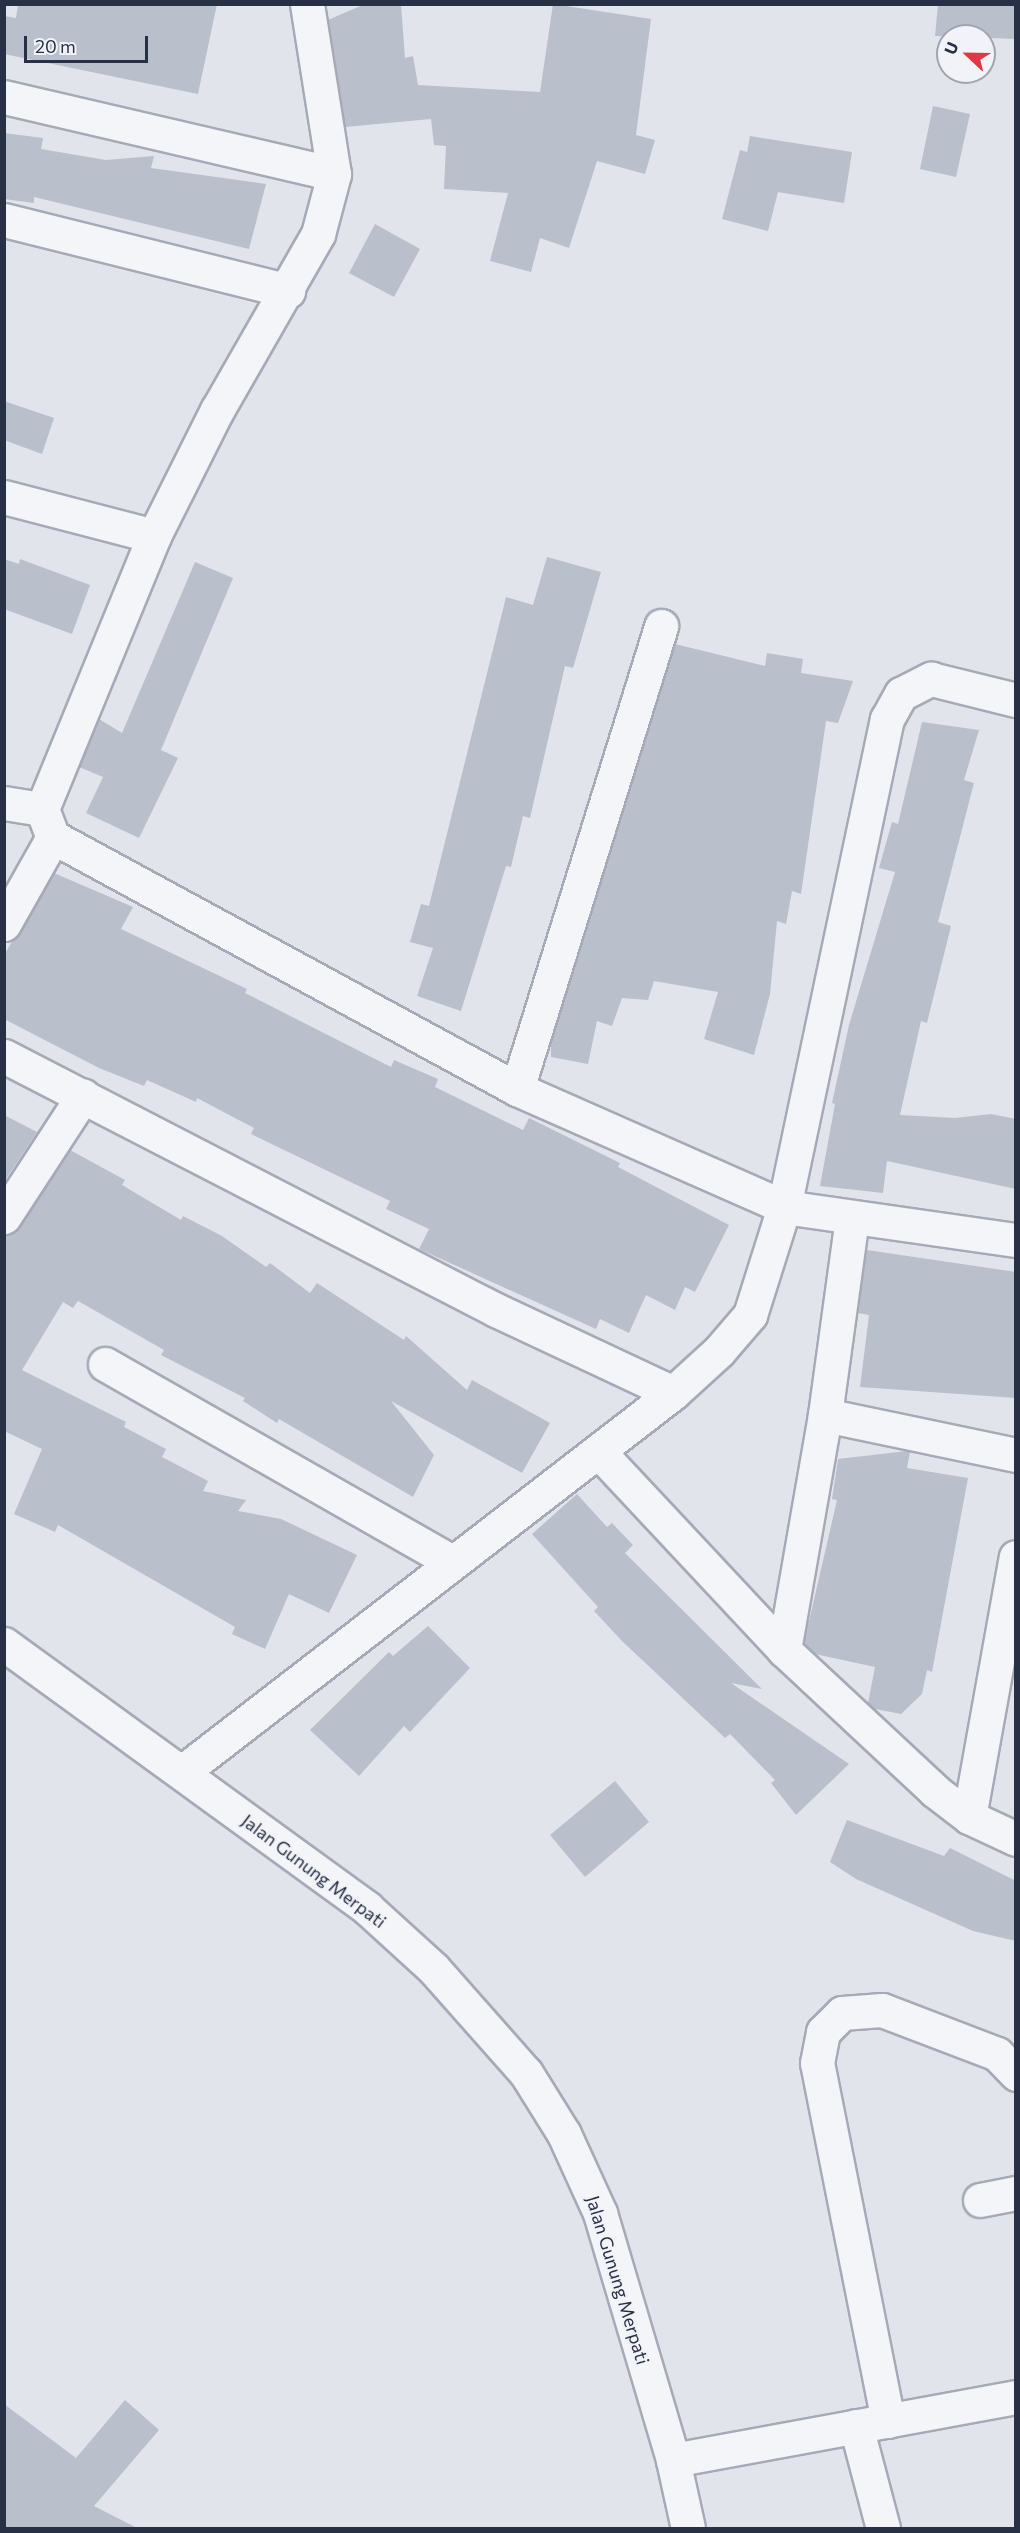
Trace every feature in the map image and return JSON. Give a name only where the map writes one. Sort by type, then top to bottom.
[{"type":"street","points":[[4,924],[47,823],[154,536],[217,410],[288,291],[318,234],[334,174],[307,4]]},
{"type":"street","points":[[4,97],[334,174]]},
{"type":"street","points":[[4,220],[288,291]]},
{"type":"street","points":[[4,497],[154,536]]},
{"type":"street","points":[[517,1089],[661,626]]},
{"type":"street","points":[[182,1772],[451,1561],[673,1393],[750,1315],[784,1207],[887,719],[901,694],[931,679],[1016,700]]},
{"type":"street","points":[[4,803],[47,823],[517,1089],[784,1207],[1016,1240]]},
{"type":"street","points":[[4,1056],[496,1310],[673,1393]]},
{"type":"street","points":[[4,1217],[83,1096]]},
{"type":"street","points":[[784,1650],[825,1415],[852,1218]]},
{"type":"street","points":[[105,1364],[451,1561]]},
{"type":"street","points":[[825,1415],[1016,1455]]},
{"type":"street","points":[[598,1451],[784,1650],[935,1791],[969,1817],[1016,1839]]},
{"type":"street","points":[[969,1817],[1016,1557]]},
{"type":"street","name":"Jalan Gunung Merpati","points":[[4,1644],[367,1908],[433,1968],[526,2073],[564,2134],[600,2213],[673,2460],[688,2529]]},
{"type":"street","points":[[888,2421],[818,2063],[823,2032],[842,2013],[882,2010],[997,2054],[1016,2074]]},
{"type":"street","points":[[980,2200],[1016,2193]]},
{"type":"street","points":[[673,2460],[1016,2397]]},
{"type":"street","points":[[856,2426],[883,2529]]},
{"type":"building","points":[[18,4],[217,4],[198,94],[4,54],[4,16],[16,18]]},
{"type":"building","points":[[365,4],[401,4],[405,58],[413,56],[418,85],[540,92],[553,4],[651,19],[636,135],[655,140],[645,174],[597,161],[569,248],[540,238],[531,272],[490,261],[508,193],[444,189],[446,146],[434,145],[431,119],[345,127],[328,20]]},
{"type":"building","points":[[938,4],[1016,4],[1016,39],[996,38],[996,24],[936,24]]},
{"type":"building","points":[[933,106],[970,114],[956,177],[920,169]]},
{"type":"building","points":[[4,133],[43,138],[41,149],[106,160],[154,156],[151,168],[266,184],[249,249],[34,197],[34,203],[4,199]]},
{"type":"building","points":[[750,136],[852,152],[844,203],[778,192],[768,231],[722,219],[740,150],[747,152]]},
{"type":"building","points":[[375,224],[420,249],[394,297],[349,273]]},
{"type":"building","points":[[4,401],[54,418],[42,454],[4,440]]},
{"type":"building","points":[[547,557],[601,572],[573,668],[565,666],[530,818],[523,816],[511,867],[506,866],[461,1011],[417,996],[433,948],[410,942],[421,904],[429,906],[506,597],[533,605]]},
{"type":"building","points":[[4,559],[19,564],[20,559],[90,585],[72,634],[4,609]]},
{"type":"building","points":[[195,562],[233,578],[161,750],[178,758],[139,838],[86,813],[103,777],[79,767],[99,719],[122,733]]},
{"type":"building","points":[[675,644],[765,666],[767,653],[803,659],[801,673],[853,681],[838,723],[826,721],[801,894],[792,891],[786,924],[777,921],[770,994],[754,1055],[704,1039],[718,992],[654,981],[648,1000],[622,998],[612,1026],[597,1021],[588,1064],[551,1057],[551,1044]]},
{"type":"building","points":[[922,722],[979,730],[964,780],[974,783],[938,922],[951,926],[927,1023],[921,1021],[900,1115],[955,1118],[991,1114],[1016,1119],[1016,1189],[887,1161],[883,1193],[820,1186],[835,1104],[832,1103],[849,1025],[895,872],[879,868],[892,822],[898,824]]},
{"type":"building","points":[[54,873],[133,907],[121,929],[247,989],[245,993],[391,1067],[394,1060],[438,1079],[435,1087],[523,1130],[529,1118],[620,1163],[618,1167],[729,1225],[695,1292],[685,1287],[675,1310],[646,1295],[629,1333],[600,1319],[596,1329],[419,1249],[429,1229],[386,1209],[390,1201],[251,1134],[254,1128],[197,1098],[196,1102],[147,1080],[144,1086],[99,1068],[4,1019],[4,955]]},
{"type":"building","points":[[4,1115],[37,1132],[4,1182]]},
{"type":"building","points":[[70,1150],[125,1180],[122,1185],[181,1220],[183,1216],[222,1236],[266,1267],[270,1263],[310,1293],[317,1283],[404,1340],[406,1336],[467,1390],[472,1380],[550,1423],[522,1473],[391,1401],[434,1455],[413,1497],[279,1419],[277,1423],[243,1401],[245,1398],[161,1355],[164,1350],[78,1301],[73,1308],[63,1302],[22,1370],[126,1422],[124,1427],[166,1449],[162,1457],[208,1481],[203,1491],[246,1500],[238,1511],[281,1519],[357,1555],[329,1613],[289,1594],[265,1649],[232,1634],[235,1627],[58,1525],[55,1532],[14,1514],[42,1449],[4,1431],[4,1235],[20,1227]]},
{"type":"building","points":[[867,1250],[1016,1272],[1016,1398],[860,1387],[869,1315],[858,1313]]},
{"type":"building","points":[[910,1452],[907,1468],[968,1478],[932,1672],[927,1670],[922,1694],[901,1714],[875,1709],[868,1703],[875,1667],[815,1654],[804,1643],[837,1500],[832,1499],[838,1459]]},
{"type":"building","points":[[577,1494],[607,1527],[612,1523],[633,1545],[625,1553],[762,1689],[731,1683],[849,1764],[796,1815],[771,1783],[775,1780],[730,1734],[725,1738],[622,1641],[594,1611],[598,1607],[532,1534]]},
{"type":"building","points":[[428,1626],[470,1668],[410,1732],[404,1726],[359,1776],[310,1730],[389,1652],[393,1656]]},
{"type":"building","points":[[615,1781],[649,1822],[585,1877],[550,1835]]},
{"type":"building","points":[[847,1820],[944,1856],[950,1848],[1016,1881],[1016,1941],[973,1931],[856,1879],[830,1862]]},
{"type":"building","points":[[125,2400],[159,2430],[94,2506],[139,2529],[4,2529],[4,2404],[76,2458]]}]
